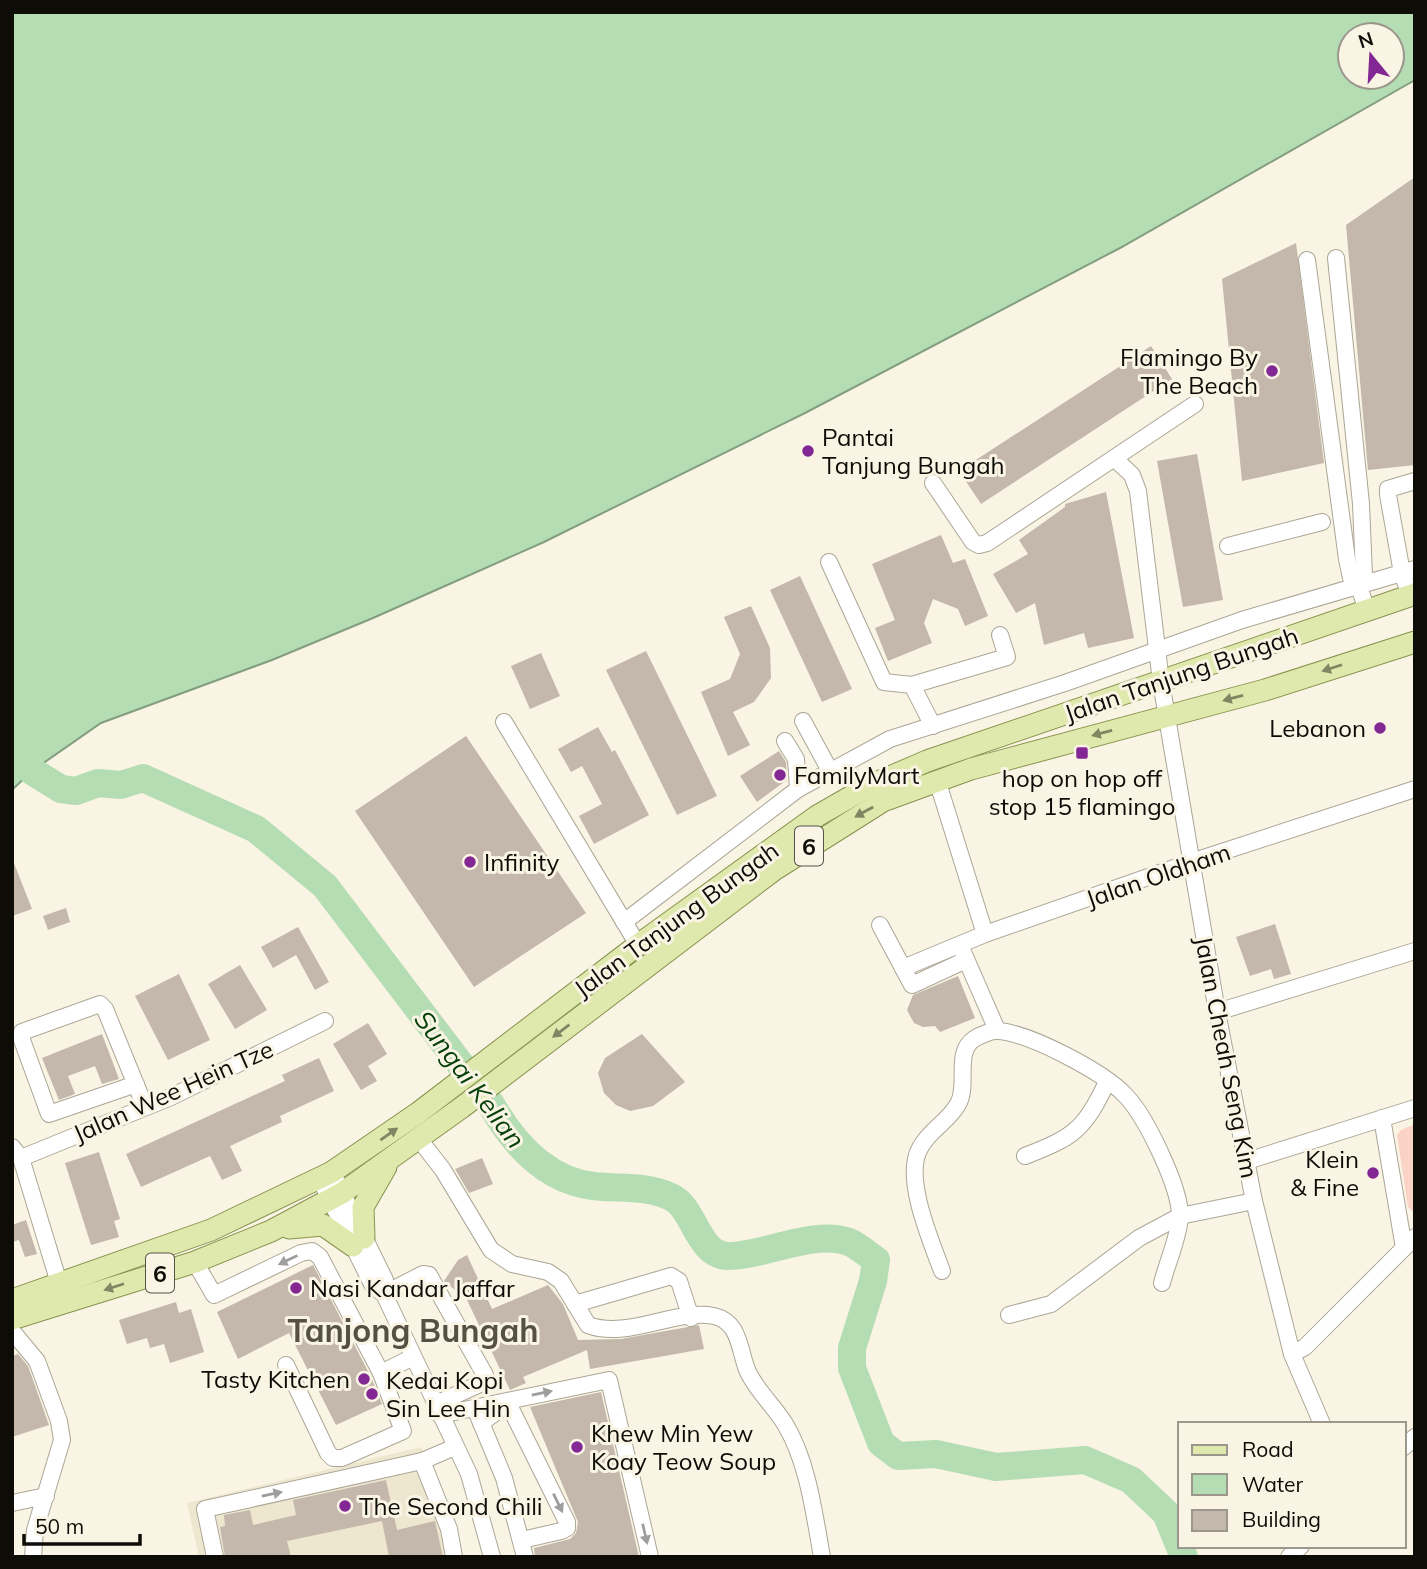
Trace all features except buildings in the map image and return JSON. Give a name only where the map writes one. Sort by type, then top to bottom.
[{"type":"main road","name":"Jalan Tanjung Bungah","points":[[31,1302],[212,1230],[326,1175],[447,1091],[638,945],[755,860],[817,816],[871,785],[927,761],[1161,682],[1250,648],[1412,595]]},
{"type":"main road","name":"Jalan Tanjung Bungah","points":[[31,1302],[195,1262],[271,1231],[336,1196],[461,1108],[821,838],[883,801],[937,780],[1265,690],[1415,642]]},
{"type":"main road","points":[[271,1231],[323,1225],[359,1242],[363,1207],[394,1157]]},
{"type":"street","points":[[1336,258],[1361,504],[1364,575],[1359,587]]},
{"type":"street","points":[[1307,260],[1347,559],[1351,578],[1359,587],[1367,610]]},
{"type":"street","points":[[933,483],[973,542],[979,545],[987,543],[1195,404]]},
{"type":"street","name":"Jalan Cheah Seng Kim","points":[[1115,458],[1132,475],[1138,491],[1161,682],[1217,1012],[1254,1201],[1292,1354],[1321,1422]]},
{"type":"street","points":[[1412,595],[1409,571],[1388,489],[1415,481]]},
{"type":"street","points":[[1228,546],[1322,522]]},
{"type":"street","points":[[829,562],[884,682],[912,685],[1007,657],[1000,635]]},
{"type":"street","points":[[624,922],[798,789],[829,769],[890,739],[1157,652],[1241,620],[1409,571]]},
{"type":"street","points":[[912,685],[933,726]]},
{"type":"street","points":[[803,720],[829,769]]},
{"type":"street","points":[[504,722],[638,945]]},
{"type":"street","points":[[785,741],[796,759],[798,789]]},
{"type":"street","points":[[937,780],[985,934]]},
{"type":"street","name":"Jalan Oldham","points":[[903,968],[985,934],[1191,862],[1415,789]]},
{"type":"street","points":[[737,837],[755,860]]},
{"type":"street","points":[[880,925],[912,985],[966,960]]},
{"type":"street","points":[[959,944],[996,1030]]},
{"type":"street","points":[[1217,1012],[1415,951]]},
{"type":"street","points":[[136,1084],[49,1114],[22,1040],[22,1032],[100,1004],[106,1009],[136,1084],[145,1107]]},
{"type":"street","name":"Jalan Wee Hein Tze","points":[[31,1302],[17,1153],[145,1107],[325,1021]]},
{"type":"street","points":[[942,1271],[918,1197],[914,1167],[918,1151],[928,1134],[960,1100],[964,1055],[968,1047],[973,1040],[996,1030],[1047,1045],[1125,1094],[1144,1119],[1170,1179],[1180,1216],[1162,1283]]},
{"type":"street","points":[[1025,1156],[1064,1141],[1080,1129],[1107,1082]]},
{"type":"street","points":[[1247,1161],[1415,1108]]},
{"type":"street","points":[[1292,1354],[1305,1347],[1409,1243],[1382,1118]]},
{"type":"street","points":[[419,1139],[443,1170],[491,1250],[512,1264],[548,1272],[561,1281],[588,1325],[610,1330],[714,1316],[730,1325],[740,1339],[747,1371],[785,1423],[800,1455],[822,1557]]},
{"type":"street","points":[[326,1175],[359,1242],[385,1280],[384,1294],[478,1499],[492,1557]]},
{"type":"street","points":[[1009,1315],[1051,1304],[1139,1238],[1180,1216],[1254,1201]]},
{"type":"street","points":[[195,1262],[214,1295],[302,1253],[312,1251],[320,1257],[381,1373],[403,1431],[342,1458],[333,1458],[327,1453],[286,1365]]},
{"type":"street","points":[[384,1294],[423,1274],[429,1275],[485,1375],[486,1380],[482,1383],[438,1410]]},
{"type":"street","points":[[575,1304],[671,1276],[679,1281],[691,1318]]},
{"type":"street","points":[[12,1331],[37,1361],[59,1421],[62,1440],[35,1530],[33,1557]]},
{"type":"street","points":[[381,1373],[414,1357]]},
{"type":"street","points":[[438,1410],[478,1415],[609,1380],[650,1557]]},
{"type":"street","points":[[478,1415],[510,1407],[567,1522],[567,1528],[561,1531],[522,1540]]},
{"type":"street","points":[[478,1415],[504,1478],[525,1557]]},
{"type":"street","points":[[215,1557],[205,1509],[422,1461],[455,1447]]},
{"type":"street","points":[[422,1461],[449,1529],[454,1557]]},
{"type":"street","points":[[12,1503],[46,1496]]},
{"type":"shaded area","points":[[1415,1124],[1415,1210],[1412,1211],[1408,1207],[1397,1135],[1401,1130]]},
{"type":"shaded area","points":[[421,1447],[458,1531],[463,1557],[199,1557],[187,1503]]},
{"type":"water","points":[[12,12],[1415,12],[1415,80],[1406,85],[1406,21],[1336,21],[1336,91],[1396,91],[1120,248],[805,413],[544,542],[272,660],[101,723],[32,771],[12,790]]},
{"type":"waterway","name":"Sungai Kelian","points":[[32,771],[61,789],[76,791],[98,783],[121,785],[143,778],[256,829],[325,886],[492,1106],[510,1134],[546,1168],[560,1176],[593,1186],[643,1189],[671,1197],[686,1211],[709,1248],[718,1254],[742,1255],[805,1241],[835,1239],[853,1244],[876,1260],[873,1281],[852,1348],[852,1368],[881,1443],[898,1456],[936,1454],[996,1467],[1085,1460],[1131,1480],[1166,1513],[1178,1542]]},
{"type":"waterway","name":"Sungai Kelian","points":[[1180,1548],[1184,1557]]},
{"type":"place","name":"Flamingo By The Beach","points":[[1272,371]]},
{"type":"place","name":"Pantai Tanjung Bungah","points":[[808,451]]},
{"type":"place","name":"Lebanon","points":[[1380,728]]},
{"type":"place","name":"hop on hop off stop 15 flamingo","points":[[1082,753]]},
{"type":"place","name":"FamilyMart","points":[[780,775]]},
{"type":"place","name":"Infinity","points":[[470,862]]},
{"type":"place","name":"Klein & Fine","points":[[1373,1173]]},
{"type":"place","name":"Nasi Kandar Jaffar","points":[[296,1288]]},
{"type":"place","name":"Tasty Kitchen","points":[[364,1379]]},
{"type":"place","name":"Kedai Kopi Sin Lee Hin","points":[[372,1394]]},
{"type":"place","name":"Khew Min Yew Koay Teow Soup","points":[[577,1447]]},
{"type":"place","name":"The Second Chili","points":[[345,1506]]},
{"type":"district","name":"Tanjong Bungah","points":[[413,1330]]}]
